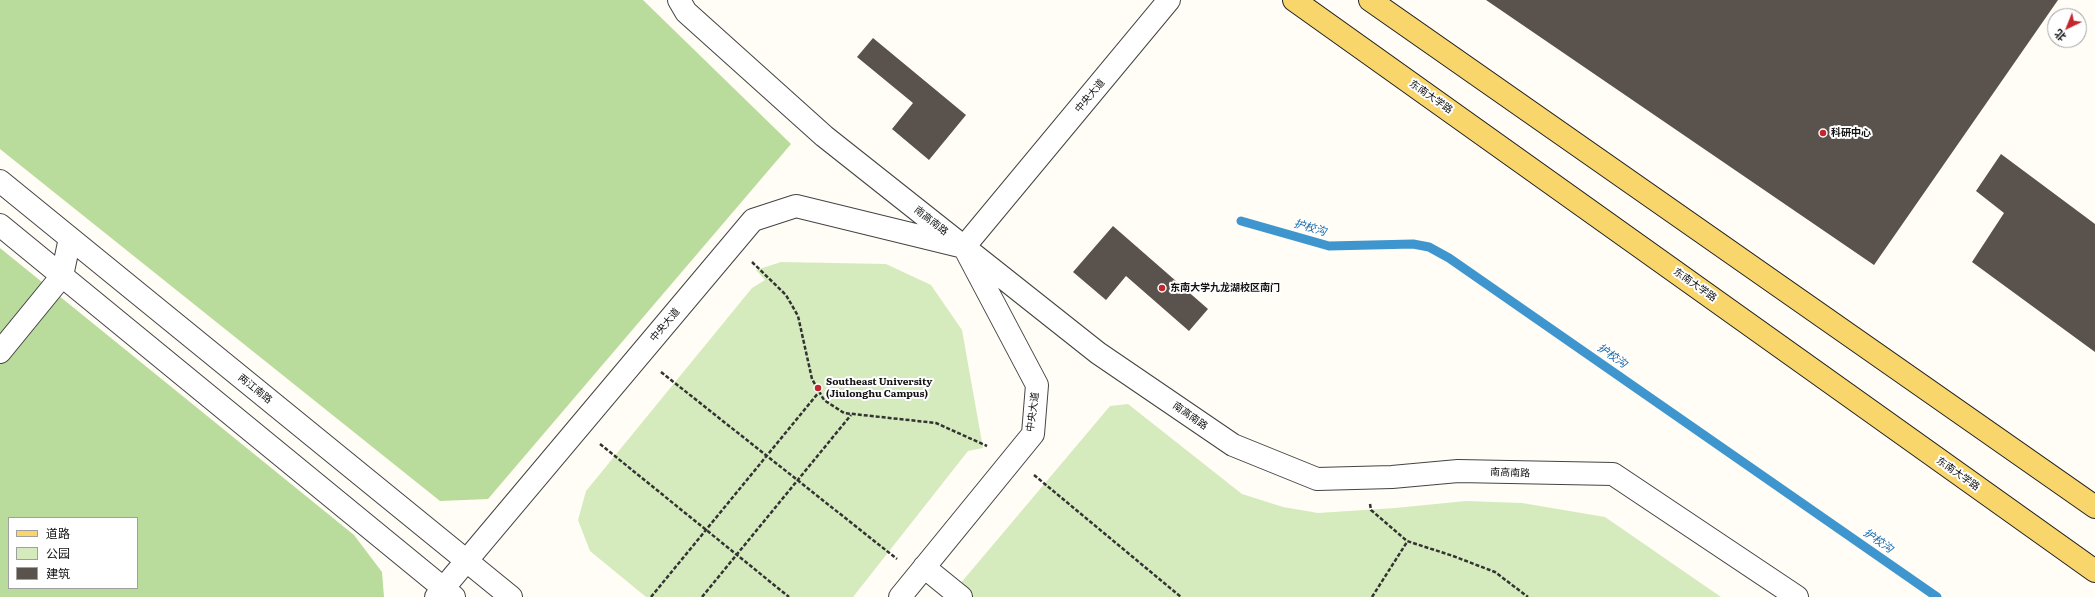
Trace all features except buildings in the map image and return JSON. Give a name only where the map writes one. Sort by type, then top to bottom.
[{"type":"main road","name":"东南大学路","points":[[1294,0],[2095,571]]},
{"type":"main road","points":[[1370,0],[2095,507]]},
{"type":"street","name":"南高南路","points":[[679,0],[686,12],[824,136],[1098,353],[1233,445],[1317,479],[1368,478],[1458,471],[1613,474],[1797,597]]},
{"type":"street","name":"中央大道","points":[[964,247],[1169,0]]},
{"type":"street","name":"两江南路","points":[[0,181],[511,597]]},
{"type":"street","name":"中央大道","points":[[445,594],[466,560],[753,220],[796,206],[964,247],[1037,385],[1033,434],[900,597]]},
{"type":"street","points":[[0,225],[445,594]]},
{"type":"street","points":[[0,352],[62,276],[70,238]]},
{"type":"street","points":[[921,571],[961,597]]},
{"type":"path","points":[[734,243],[786,296],[798,316],[812,379],[824,400],[844,413],[936,423],[1013,458],[1181,597]]},
{"type":"path","points":[[639,355],[797,481],[921,571]]},
{"type":"path","points":[[651,597],[819,392]]},
{"type":"path","points":[[702,597],[852,414]]},
{"type":"path","points":[[579,427],[789,597]]},
{"type":"path","points":[[1368,478],[1370,510],[1407,541],[1495,572],[1528,597]]},
{"type":"path","points":[[1372,597],[1407,541]]},
{"type":"green space","points":[[0,0],[643,0],[791,144],[488,499],[440,501],[0,149]]},
{"type":"green space","points":[[0,248],[354,535],[382,572],[384,597],[0,597]]},
{"type":"green space","points":[[781,262],[886,264],[931,285],[962,330],[983,448],[968,451],[853,597],[646,597],[590,551],[578,520],[586,491],[752,288],[765,280],[756,270]]},
{"type":"green space","points":[[1128,404],[1242,494],[1283,507],[1318,513],[1395,508],[1466,501],[1522,503],[1605,517],[1721,597],[949,597],[1110,406]]},
{"type":"waterway","name":"护校沟","points":[[1241,221],[1329,246],[1413,244],[1429,247],[1449,258],[1937,597]]},
{"type":"place","name":"科研中心","points":[[1823,133]]},
{"type":"place","name":"东南大学九龙湖校区南门","points":[[1162,288]]},
{"type":"place","name":"Southeast University (Jiulonghu Campus)","points":[[818,388]]}]
